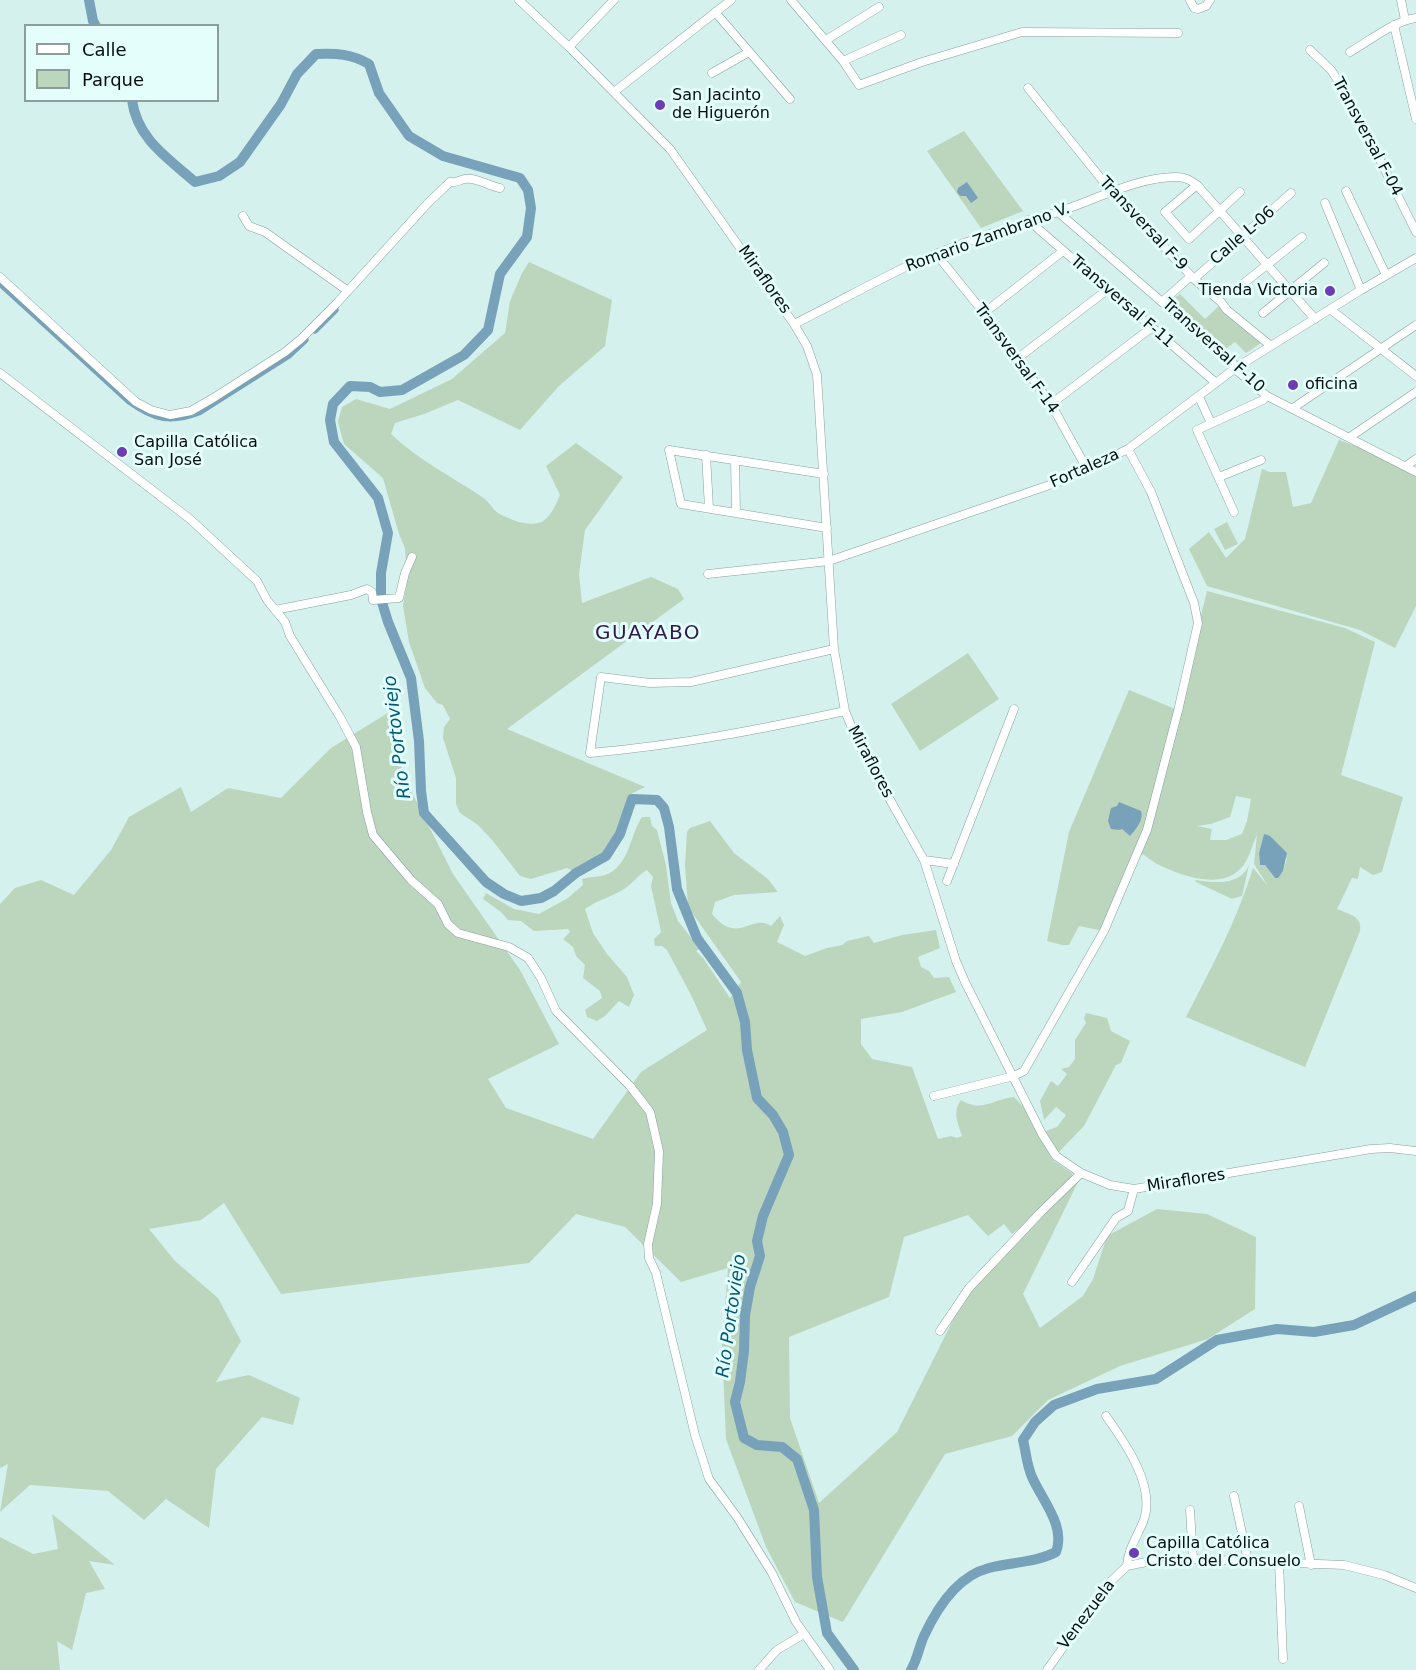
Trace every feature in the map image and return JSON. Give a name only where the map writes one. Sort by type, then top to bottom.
[{"type":"street","name":"Miraflores","points":[[519,0],[654,131],[677,158],[794,324],[807,346],[818,375],[834,649],[844,711],[859,745],[924,860],[965,982],[1042,1134],[1056,1156],[1081,1173],[1110,1185],[1134,1189],[1371,1149],[1390,1148],[1416,1151]]},
{"type":"street","points":[[569,47],[614,0]]},
{"type":"street","points":[[614,92],[731,0]]},
{"type":"street","points":[[791,0],[843,61],[859,85],[922,62],[1022,32],[1178,33]]},
{"type":"street","points":[[1190,0],[1194,8],[1198,9],[1206,6],[1210,0]]},
{"type":"street","points":[[1401,0],[1405,20]]},
{"type":"street","points":[[826,40],[879,8]]},
{"type":"street","points":[[715,12],[790,99]]},
{"type":"street","points":[[1350,52],[1394,25],[1416,18]]},
{"type":"street","points":[[1394,25],[1416,119]]},
{"type":"street","points":[[843,61],[901,34]]},
{"type":"street","name":"Transversal F-04","points":[[1310,50],[1332,70],[1347,94],[1416,232]]},
{"type":"street","points":[[712,73],[749,52]]},
{"type":"street","name":"Transversal F-9","points":[[1029,88],[1111,191],[1192,278],[1271,346]]},
{"type":"street","name":"Romario Zambrano V.","points":[[794,324],[916,262],[1111,191],[1176,177],[1189,179],[1197,185]]},
{"type":"street","points":[[0,277],[136,402],[151,410],[170,415],[191,411],[207,402],[285,352],[301,339],[450,182],[455,183],[465,178],[478,180],[500,189]]},
{"type":"street","points":[[1240,192],[1221,210],[1190,239],[1186,238],[1165,212],[1197,185],[1221,210],[1291,289],[1315,319]]},
{"type":"street","points":[[1346,191],[1386,275]]},
{"type":"street","name":"Calle L-06","points":[[1163,301],[1244,236],[1291,194]]},
{"type":"street","points":[[1324,203],[1360,290]]},
{"type":"street","name":"Transversal F-10","points":[[1058,212],[1163,301],[1268,396],[1416,472]]},
{"type":"street","points":[[243,216],[249,226],[265,232],[348,291]]},
{"type":"street","name":"Transversal F-11","points":[[1028,220],[1216,383]]},
{"type":"street","points":[[1239,287],[1302,237]]},
{"type":"street","points":[[984,313],[1063,251]]},
{"type":"street","name":"Transversal F-14","points":[[937,255],[984,313],[1051,404],[1087,469]]},
{"type":"street","name":"Fortaleza","points":[[708,574],[829,561],[1064,480],[1128,450],[1236,368],[1360,290],[1416,258]]},
{"type":"street","points":[[1263,313],[1324,263]]},
{"type":"street","points":[[1018,358],[1107,290]]},
{"type":"street","points":[[1330,309],[1416,376]]},
{"type":"street","points":[[1293,408],[1416,326]]},
{"type":"street","points":[[1051,404],[1151,328]]},
{"type":"street","points":[[0,374],[190,519],[256,581],[274,610],[285,622],[290,636],[356,747],[373,835],[411,880],[438,904],[448,924],[458,933],[509,947],[528,958],[541,978],[556,1011],[630,1086],[651,1112],[659,1151],[657,1204],[648,1244],[649,1258],[656,1274],[695,1435],[709,1479],[737,1517],[772,1572],[804,1634],[830,1670]]},
{"type":"street","points":[[1350,437],[1416,392]]},
{"type":"street","points":[[1198,397],[1211,423]]},
{"type":"street","points":[[1234,512],[1197,430],[1263,400]]},
{"type":"street","points":[[824,474],[669,450],[681,504],[827,528]]},
{"type":"street","points":[[934,1096],[1014,1076],[1024,1071],[1104,931],[1153,812],[1198,623],[1194,603],[1170,538],[1151,492],[1128,450]]},
{"type":"street","points":[[706,455],[709,508]]},
{"type":"street","points":[[1406,466],[1416,459]]},
{"type":"street","points":[[735,460],[736,513]]},
{"type":"street","points":[[1219,477],[1261,460]]},
{"type":"street","points":[[274,610],[351,595],[367,589],[372,592],[373,600],[399,598],[405,573],[412,557]]},
{"type":"street","points":[[834,649],[691,682],[650,683],[601,677],[590,753],[702,740],[844,711]]},
{"type":"street","points":[[947,881],[1014,709]]},
{"type":"street","points":[[924,860],[954,864]]},
{"type":"street","points":[[940,1331],[969,1288],[1081,1173]]},
{"type":"street","points":[[1072,1282],[1116,1218],[1128,1211],[1134,1189]]},
{"type":"street","points":[[1106,1416],[1125,1444],[1146,1489],[1148,1504],[1127,1557],[1127,1566]]},
{"type":"street","points":[[1234,1496],[1248,1561]]},
{"type":"street","points":[[1299,1506],[1311,1565]]},
{"type":"street","points":[[1190,1510],[1193,1559]]},
{"type":"street","name":"Venezuela","points":[[1047,1670],[1108,1584],[1127,1566],[1156,1560],[1193,1559],[1344,1565],[1384,1575],[1416,1588]]},
{"type":"street","points":[[1279,1563],[1283,1659]]},
{"type":"street","points":[[759,1670],[777,1650],[804,1634]]},
{"type":"green space","points":[[964,131],[1023,211],[981,228],[927,151]]},
{"type":"green space","points":[[529,262],[612,300],[605,346],[559,386],[520,430],[458,400],[395,423],[391,434],[423,460],[484,499],[498,513],[528,524],[542,522],[554,508],[560,495],[546,466],[576,443],[623,477],[585,530],[579,574],[582,603],[651,577],[678,589],[684,599],[507,729],[645,787],[631,794],[618,829],[605,854],[573,871],[567,868],[531,879],[520,876],[493,841],[478,825],[460,813],[456,804],[456,778],[443,738],[444,727],[450,719],[443,705],[437,703],[425,688],[409,642],[403,606],[407,580],[405,548],[383,478],[344,444],[338,422],[342,407],[356,399],[390,409],[452,379],[505,333],[510,301]]},
{"type":"green space","points":[[1180,294],[1205,319],[1219,306],[1261,343],[1246,353],[1235,342],[1224,350],[1172,300]]},
{"type":"green space","points":[[1339,440],[1369,451],[1416,475],[1416,606],[1395,648],[1360,630],[1207,586],[1189,549],[1209,532],[1226,558],[1245,539],[1262,469],[1270,472],[1286,472],[1293,507],[1311,503]]},
{"type":"green space","points":[[1227,522],[1238,544],[1225,550],[1214,529]]},
{"type":"green space","points":[[1207,591],[1345,628],[1375,642],[1341,775],[1403,797],[1382,872],[1373,875],[1360,867],[1358,879],[1352,878],[1337,909],[1357,919],[1360,931],[1305,1067],[1186,1017],[1231,926],[1253,868],[1268,886],[1254,864],[1257,835],[1244,865],[1233,875],[1223,879],[1200,879],[1177,873],[1137,852],[1104,931],[1079,926],[1069,945],[1047,941],[1069,832],[1129,690],[1178,710]],"holes":[[[1236,796],[1251,799],[1242,834],[1226,840],[1210,840],[1212,829],[1197,826],[1230,817]],[[1264,834],[1287,859],[1282,873],[1275,878],[1265,865],[1260,865],[1259,853]]]},
{"type":"green space","points":[[968,653],[999,699],[920,751],[891,704]]},
{"type":"green space","points":[[391,711],[403,775],[453,874],[520,970],[559,1044],[488,1079],[506,1108],[593,1139],[641,1072],[707,1030],[667,950],[662,946],[655,946],[654,939],[661,932],[651,886],[653,877],[647,870],[624,889],[585,909],[593,933],[627,977],[634,995],[629,1007],[619,1001],[597,1021],[587,1017],[585,1010],[602,998],[600,991],[583,978],[585,965],[576,956],[573,947],[563,939],[570,932],[568,929],[534,931],[521,921],[508,920],[483,899],[486,893],[514,909],[539,914],[568,898],[583,885],[582,879],[605,875],[613,871],[624,858],[642,817],[650,817],[652,826],[657,830],[666,865],[671,903],[678,921],[700,949],[696,951],[730,998],[741,982],[688,907],[685,865],[687,832],[690,828],[710,821],[734,853],[768,879],[778,892],[734,895],[715,902],[712,914],[730,928],[757,923],[771,926],[780,916],[784,925],[777,942],[805,956],[869,936],[874,943],[902,935],[936,930],[940,948],[918,957],[921,967],[929,971],[934,978],[949,977],[956,992],[902,1012],[861,1019],[861,1044],[872,1059],[912,1067],[938,1139],[962,1136],[956,1113],[961,1100],[968,1104],[981,1105],[1014,1097],[1027,1111],[1054,1161],[1072,1173],[1073,1178],[1012,1234],[1004,1224],[988,1236],[968,1215],[904,1237],[889,1297],[789,1337],[790,1418],[819,1503],[897,1432],[969,1288],[1079,1180],[1023,1294],[1040,1328],[1083,1296],[1093,1279],[1107,1236],[1157,1209],[1207,1214],[1256,1237],[1255,1309],[1208,1339],[1120,1366],[1048,1400],[1012,1436],[945,1454],[843,1622],[795,1602],[766,1547],[726,1439],[722,1344],[728,1268],[681,1282],[625,1227],[576,1214],[529,1263],[281,1294],[224,1203],[201,1220],[149,1229],[175,1261],[218,1298],[241,1341],[216,1382],[249,1375],[300,1398],[293,1425],[262,1417],[216,1469],[209,1528],[166,1499],[144,1520],[108,1491],[30,1485],[0,1512],[8,1464],[0,1468],[0,904],[15,888],[41,880],[74,895],[111,850],[129,817],[181,787],[191,812],[228,788],[281,798],[331,748]]},
{"type":"green space","points":[[1249,865],[1242,896],[1232,899],[1195,880],[1226,882],[1239,877]]},
{"type":"green space","points":[[1086,1013],[1107,1018],[1111,1031],[1130,1041],[1121,1063],[1116,1065],[1084,1126],[1058,1153],[1048,1139],[1046,1131],[1057,1127],[1066,1115],[1056,1107],[1044,1120],[1040,1101],[1051,1081],[1058,1086],[1067,1074],[1061,1069],[1069,1067],[1075,1059],[1075,1040],[1086,1023],[1084,1018]]},
{"type":"green space","points":[[52,1514],[115,1565],[89,1561],[105,1589],[86,1593],[72,1650],[57,1641],[60,1670],[0,1670],[0,1537],[33,1554],[58,1549]]},
{"type":"water","points":[[967,182],[978,198],[971,203],[966,196],[960,196],[957,192],[958,188]]},
{"type":"water","points":[[1119,802],[1141,811],[1142,814],[1137,827],[1130,836],[1122,829],[1111,829],[1108,821],[1111,808],[1117,806]]},
{"type":"water","points":[[1264,834],[1270,836],[1287,853],[1283,871],[1278,878],[1275,878],[1265,865],[1260,865],[1259,853]]},
{"type":"waterway","name":"Río Portoviejo","points":[[89,0],[95,24]]},
{"type":"waterway","name":"Río Portoviejo","points":[[132,102],[135,114],[147,137],[155,147],[195,182],[219,176],[240,162],[281,104],[297,74],[316,54],[350,56],[369,64],[379,93],[409,136],[443,156],[520,178],[528,190],[531,208],[527,237],[500,274],[488,330],[464,355],[402,390],[380,392],[370,387],[350,386],[333,404],[330,420],[334,442],[378,498],[388,533],[381,573],[381,599],[411,678],[419,741],[424,813],[486,882],[504,894],[521,901],[541,898],[554,891],[576,873],[606,856],[620,834],[632,799],[657,800],[664,808],[669,827],[677,889],[697,938],[737,993],[745,1022],[747,1050],[757,1098],[773,1115],[783,1132],[789,1155],[763,1216],[757,1241],[760,1256],[750,1287],[745,1315],[744,1351],[735,1402],[744,1438],[757,1445],[782,1447],[797,1459],[814,1510],[817,1577],[827,1633],[854,1670]]},
{"type":"waterway","points":[[0,283],[129,401],[146,412],[162,417],[179,417],[199,412],[289,355],[305,340]]},
{"type":"waterway","points":[[315,330],[335,310]]},
{"type":"waterway","name":"Río Portoviejo","points":[[911,1670],[929,1625],[949,1594],[967,1578],[989,1568],[1048,1556],[1056,1552],[1058,1533],[1052,1513],[1030,1473],[1023,1440],[1035,1422],[1054,1405],[1097,1389],[1156,1379],[1217,1340],[1277,1329],[1314,1332],[1354,1325],[1416,1296]]},
{"type":"place","name":"San Jacinto de Higuerón","points":[[660,105]]},
{"type":"place","name":"Tienda Victoria","points":[[1330,291]]},
{"type":"place","name":"oficina","points":[[1293,385]]},
{"type":"place","name":"Capilla Católica San José","points":[[122,452]]},
{"type":"place","name":"Capilla Católica Cristo del Consuelo","points":[[1134,1553]]},
{"type":"district","name":"GUAYABO","points":[[648,634]]}]
